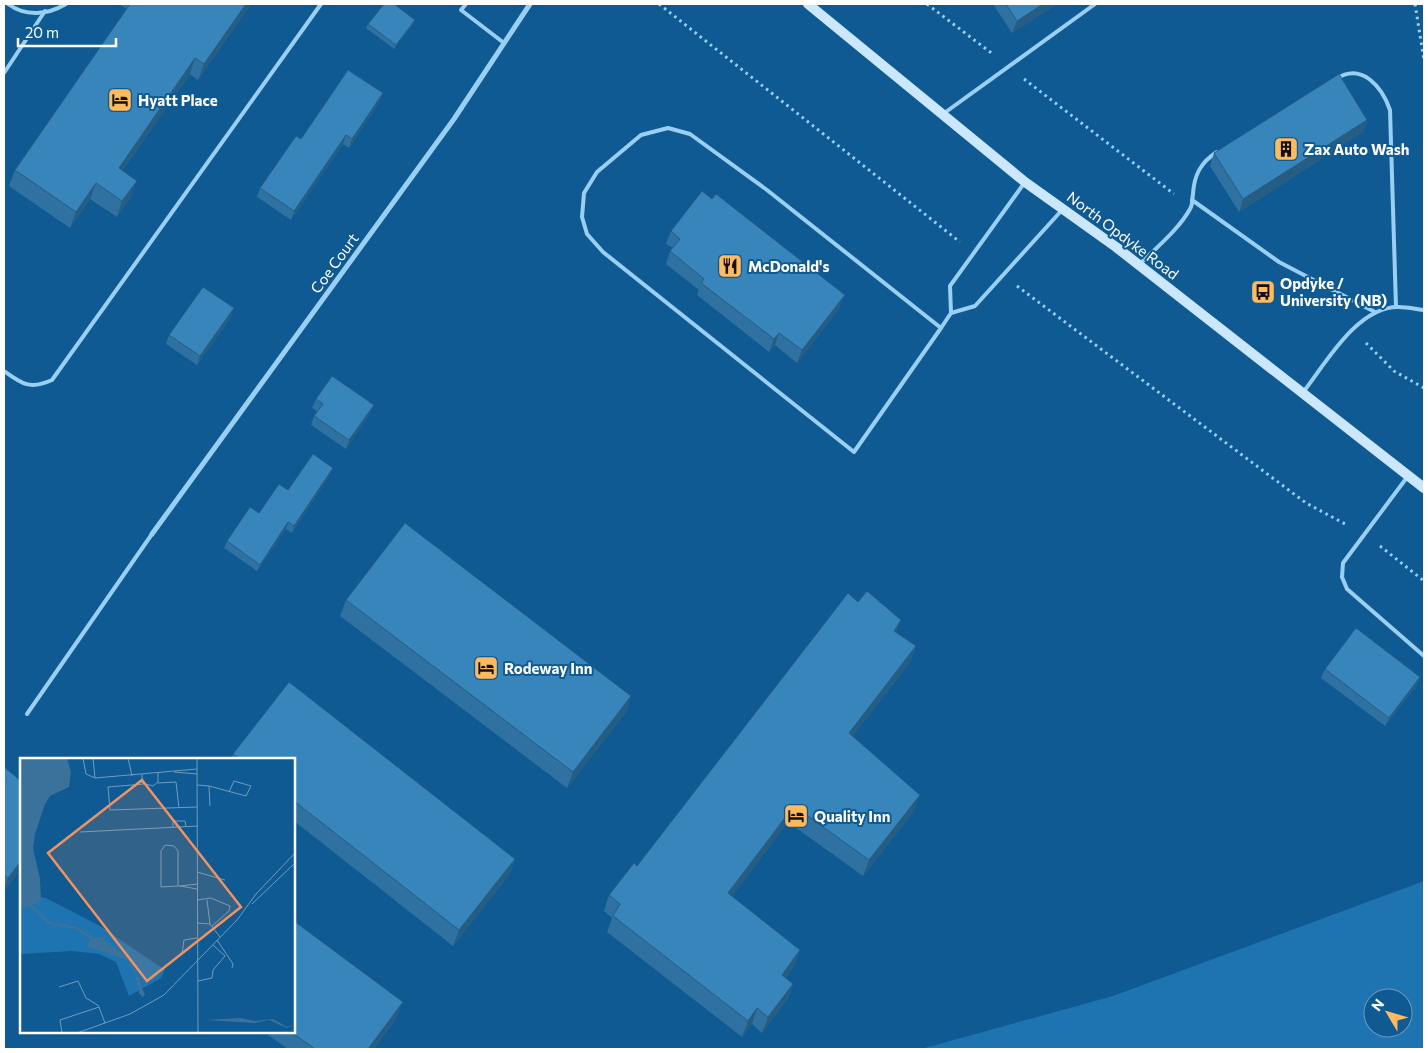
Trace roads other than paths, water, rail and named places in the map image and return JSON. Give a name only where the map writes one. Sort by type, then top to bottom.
[{"type":"main road","name":"North Opdyke Road","points":[[808,4],[1025,182],[1139,265],[1424,488]]},
{"type":"street","name":"Coe Court","points":[[152,534],[454,119],[530,4]]},
{"type":"lane","points":[[8,4],[28,14],[45,12],[66,4]]},
{"type":"lane","points":[[4,371],[21,383],[39,386],[52,380],[321,4]]},
{"type":"lane","points":[[466,4],[461,10],[504,43]]},
{"type":"lane","points":[[943,114],[1095,4]]},
{"type":"lane","points":[[4,73],[45,12]]},
{"type":"lane","points":[[1331,82],[1340,76],[1356,72],[1368,77],[1385,95],[1390,110],[1396,307]]},
{"type":"lane","points":[[941,328],[767,190],[690,134],[668,128],[641,135],[597,172],[584,193],[582,217],[587,234],[603,252],[854,452],[941,328],[951,313],[950,286],[1025,182]]},
{"type":"lane","points":[[1139,265],[1177,226],[1192,207],[1194,184],[1204,162],[1222,149]]},
{"type":"lane","points":[[1192,200],[1279,262],[1375,312]]},
{"type":"lane","points":[[951,313],[975,306],[1063,208]]},
{"type":"lane","points":[[1302,393],[1352,329],[1375,312],[1396,307],[1424,310]]},
{"type":"lane","points":[[1408,475],[1343,563],[1342,577],[1347,589],[1424,656]]},
{"type":"lane","points":[[27,714],[152,534]]},
{"type":"place","name":"Hyatt Place","points":[[120,100]]},
{"type":"place","name":"Zax Auto Wash","points":[[1286,149]]},
{"type":"place","name":"McDonald's","points":[[730,266]]},
{"type":"place","name":"Opdyke / University (NB)","points":[[1263,292]]},
{"type":"place","name":"Rodeway Inn","points":[[486,668]]},
{"type":"place","name":"Quality Inn","points":[[796,816]]}]
